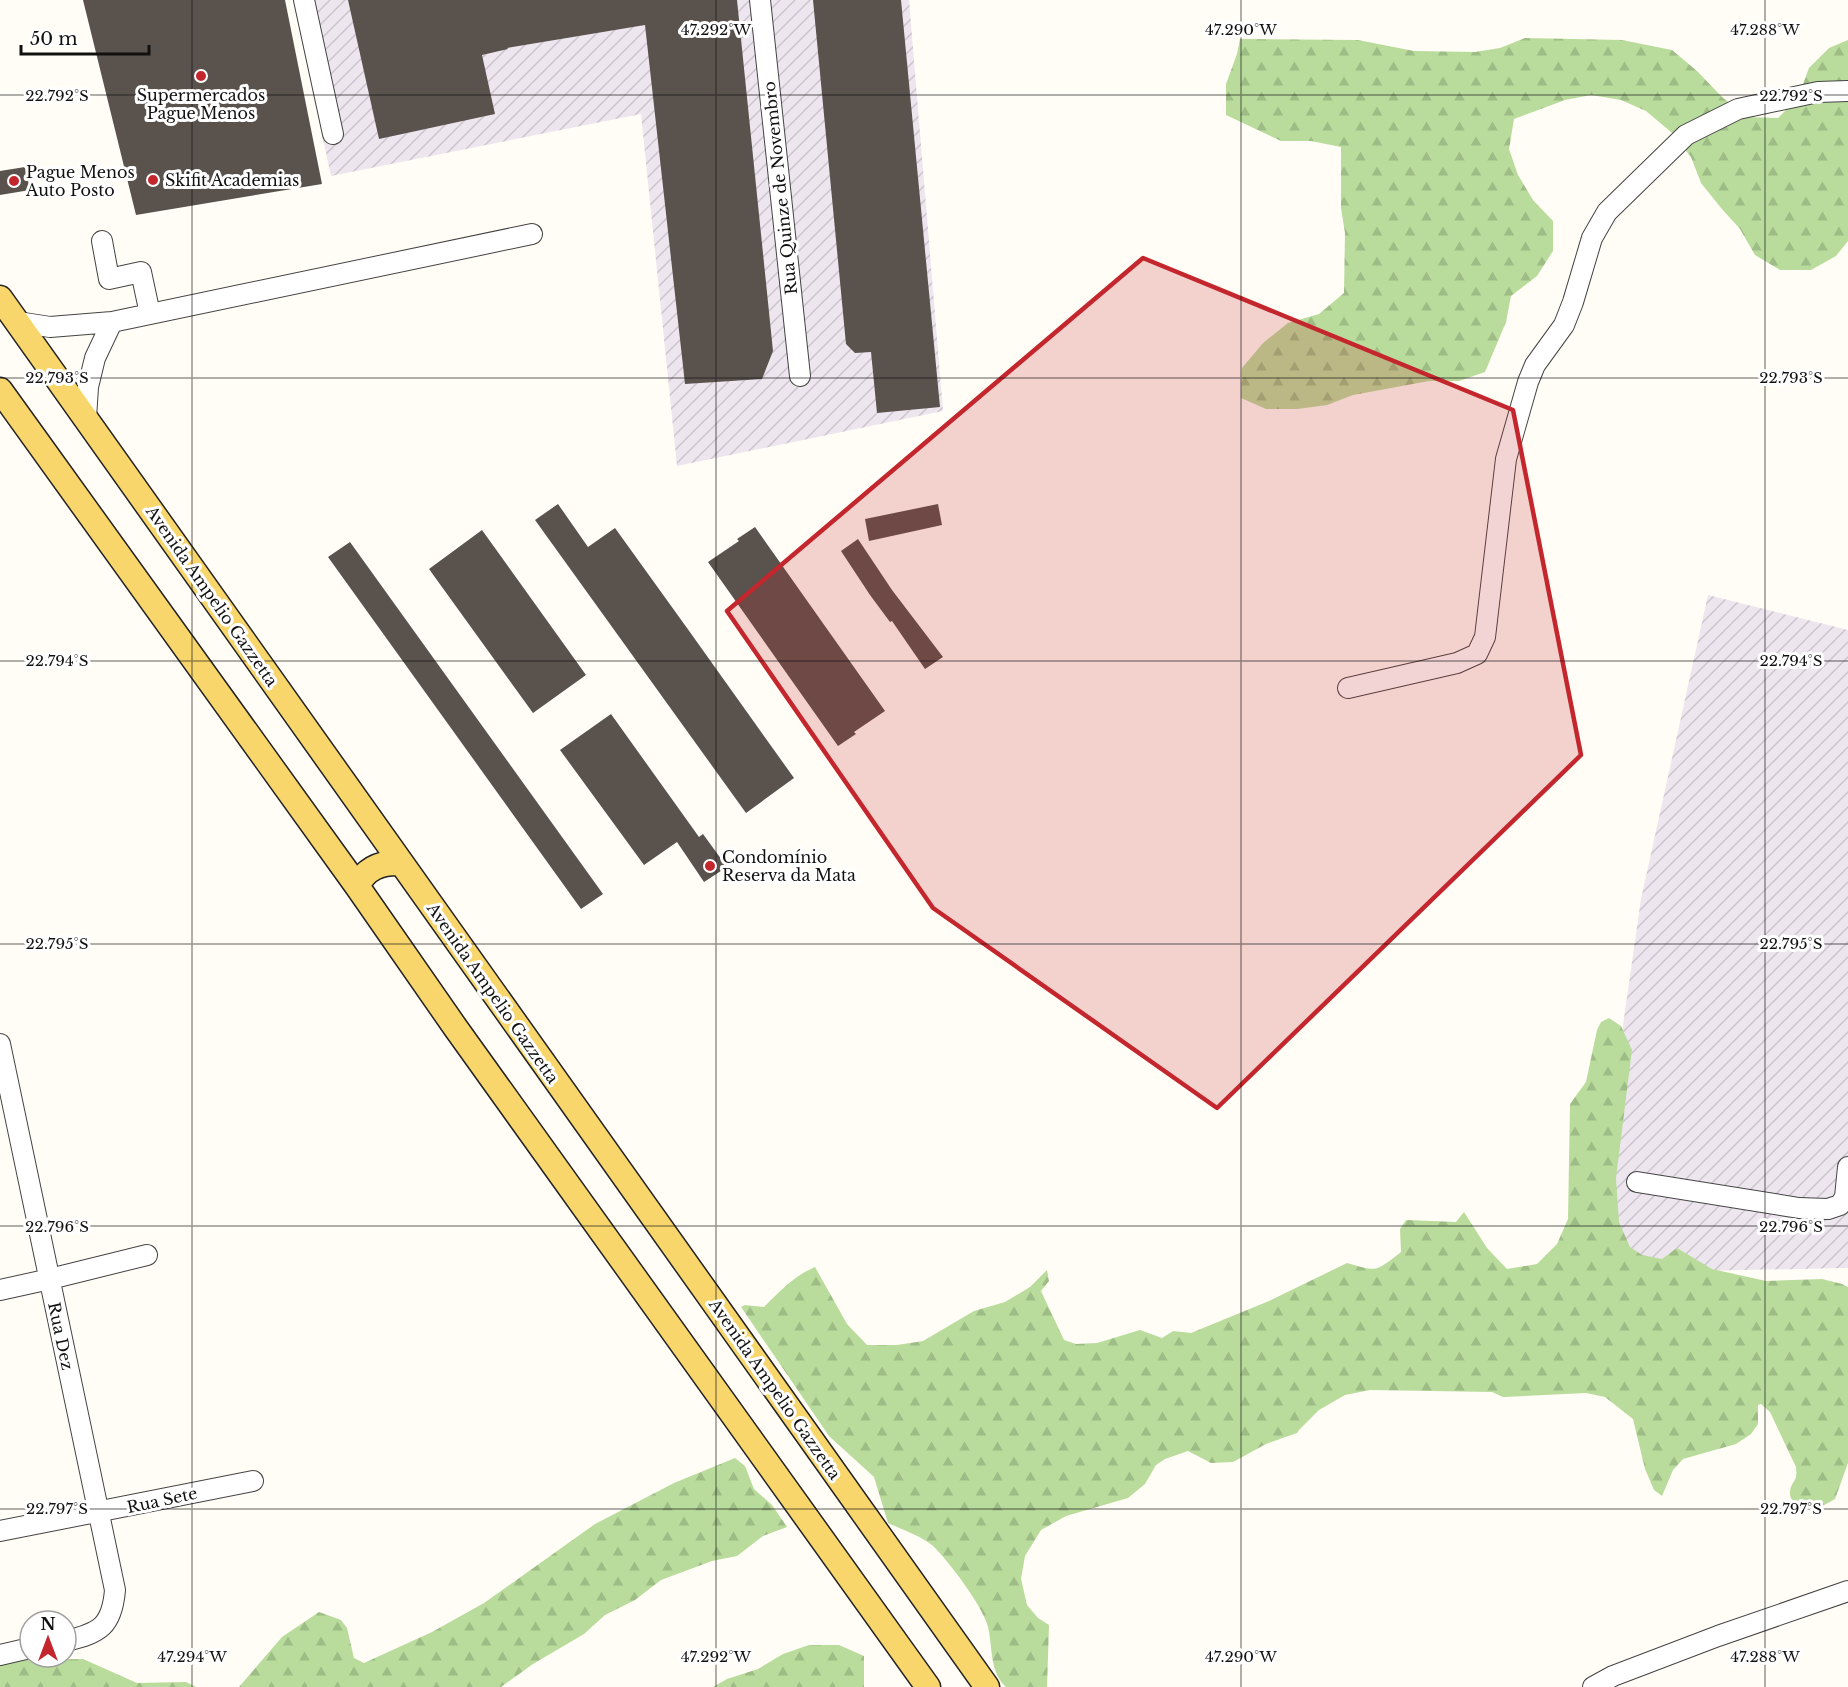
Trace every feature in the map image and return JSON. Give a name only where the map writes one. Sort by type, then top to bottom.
[{"type":"main road","name":"Avenida Ampelio Gazzetta","points":[[0,298],[987,1687]]},
{"type":"main road","points":[[0,390],[928,1687]]},
{"type":"main road","points":[[357,886],[362,877],[371,869],[381,864],[401,863]]},
{"type":"street","points":[[304,0],[333,134]]},
{"type":"street","name":"Rua Quinze de Novembro","points":[[760,0],[800,376]]},
{"type":"street","points":[[1348,688],[1457,663],[1477,654],[1485,637],[1506,459],[1528,382],[1535,365],[1564,325],[1592,238],[1607,212],[1686,135],[1738,109],[1818,92],[1848,91]]},
{"type":"street","points":[[18,322],[50,327],[112,322],[532,234]]},
{"type":"street","points":[[102,241],[109,279],[141,272],[150,314]]},
{"type":"street","points":[[86,418],[88,387],[95,358],[112,322]]},
{"type":"street","name":"Rua Dez","points":[[0,1044],[115,1590],[114,1607],[104,1626],[78,1638]]},
{"type":"street","points":[[1637,1182],[1799,1208],[1828,1209],[1840,1205],[1845,1197],[1848,1167]]},
{"type":"street","points":[[0,1290],[147,1256]]},
{"type":"street","name":"Rua Sete","points":[[0,1531],[253,1481]]},
{"type":"street","points":[[1593,1687],[1613,1676],[1718,1636],[1848,1591]]},
{"type":"street","points":[[0,1655],[18,1651]]},
{"type":"highlighted area","points":[[1143,258],[1513,410],[1581,755],[1217,1108],[933,908],[727,611]]},
{"type":"shaded area","points":[[293,0],[909,0],[943,411],[677,466],[641,114],[331,176]]},
{"type":"shaded area","points":[[1708,595],[1848,630],[1848,1268],[1599,1273],[1618,1060],[1641,899]]},
{"type":"green space","points":[[1525,38],[1622,40],[1672,50],[1747,117],[1778,118],[1798,98],[1809,68],[1829,48],[1848,40],[1848,241],[1836,256],[1811,270],[1780,270],[1755,255],[1740,229],[1701,183],[1691,157],[1671,132],[1646,111],[1621,100],[1591,95],[1565,100],[1514,119],[1509,149],[1518,175],[1533,200],[1553,221],[1553,251],[1537,276],[1511,296],[1506,322],[1485,372],[1459,381],[1429,381],[1353,395],[1327,405],[1297,409],[1266,409],[1241,398],[1242,368],[1263,343],[1288,323],[1319,314],[1344,293],[1345,233],[1341,208],[1341,147],[1311,141],[1281,141],[1226,115],[1226,84],[1240,39],[1358,40],[1414,51],[1475,52],[1500,48]]},
{"type":"green space","points":[[1609,1018],[1621,1026],[1632,1050],[1616,1178],[1619,1222],[1630,1247],[1642,1255],[1662,1259],[1677,1248],[1712,1269],[1766,1281],[1822,1279],[1848,1287],[1848,1463],[1835,1499],[1817,1509],[1799,1504],[1790,1496],[1791,1487],[1796,1478],[1796,1467],[1770,1412],[1761,1404],[1758,1405],[1758,1424],[1751,1434],[1736,1444],[1683,1459],[1673,1470],[1662,1496],[1654,1490],[1645,1469],[1633,1419],[1605,1397],[1586,1393],[1503,1397],[1492,1392],[1370,1390],[1345,1395],[1319,1410],[1297,1433],[1266,1444],[1233,1462],[1211,1463],[1188,1451],[1165,1459],[1156,1465],[1145,1484],[1128,1498],[1066,1516],[1041,1530],[1025,1556],[1021,1579],[1027,1605],[1038,1618],[1049,1625],[1047,1687],[1006,1687],[994,1667],[990,1635],[985,1619],[965,1585],[933,1546],[918,1536],[888,1523],[874,1477],[829,1436],[741,1307],[745,1305],[764,1307],[794,1279],[815,1267],[847,1324],[867,1345],[897,1345],[923,1341],[974,1311],[1005,1302],[1030,1287],[1047,1270],[1049,1281],[1041,1291],[1064,1340],[1076,1344],[1097,1343],[1140,1330],[1162,1338],[1173,1331],[1191,1333],[1269,1301],[1347,1263],[1371,1269],[1381,1267],[1401,1252],[1400,1229],[1406,1220],[1456,1222],[1464,1212],[1487,1248],[1507,1269],[1537,1264],[1557,1244],[1568,1219],[1570,1104],[1586,1082],[1597,1030],[1601,1022]]},
{"type":"green space","points":[[735,1458],[745,1466],[754,1489],[772,1505],[787,1527],[763,1536],[737,1556],[712,1561],[661,1580],[635,1600],[605,1615],[584,1634],[533,1664],[501,1687],[239,1687],[282,1637],[319,1612],[341,1620],[347,1628],[354,1658],[364,1663],[432,1632],[484,1603],[595,1524],[674,1483]]},
{"type":"green space","points":[[809,1645],[839,1645],[864,1656],[864,1687],[713,1687],[727,1679],[758,1669],[783,1654]]},
{"type":"green space","points":[[78,1659],[83,1659],[137,1683],[186,1682],[196,1687],[0,1687],[0,1665],[18,1661],[18,1669],[78,1669]]},
{"type":"building","name":"Supermercados Pague Menos","points":[[83,0],[285,0],[322,184],[136,215]]},
{"type":"building","points":[[348,0],[737,0],[773,351],[762,379],[685,384],[645,25],[507,48],[482,55],[495,114],[379,139]]},
{"type":"building","points":[[813,0],[901,0],[940,407],[877,413],[871,352],[855,353],[846,344]]},
{"type":"building","name":"Pague Menos Auto Posto","points":[[25,167],[30,190],[0,195],[0,171]]},
{"type":"building","points":[[558,504],[588,547],[615,528],[794,778],[746,813],[535,520]]},
{"type":"building","points":[[938,504],[942,525],[869,541],[865,519]]},
{"type":"building","points":[[755,527],[885,711],[838,746],[708,562]]},
{"type":"building","points":[[482,530],[586,675],[533,713],[429,569]]},
{"type":"building","points":[[858,539],[892,590],[943,657],[925,669],[892,621],[890,622],[870,595],[841,551]]},
{"type":"building","points":[[350,542],[603,894],[581,909],[328,557]]},
{"type":"building","points":[[611,714],[699,837],[703,834],[727,867],[704,882],[677,842],[644,865],[560,750]]},
{"type":"place","name":"Supermercados Pague Menos","points":[[201,76]]},
{"type":"place","name":"Skifit Academias","points":[[153,180]]},
{"type":"place","name":"Pague Menos Auto Posto","points":[[14,181]]},
{"type":"place","name":"Condomínio Reserva da Mata","points":[[710,866]]}]
